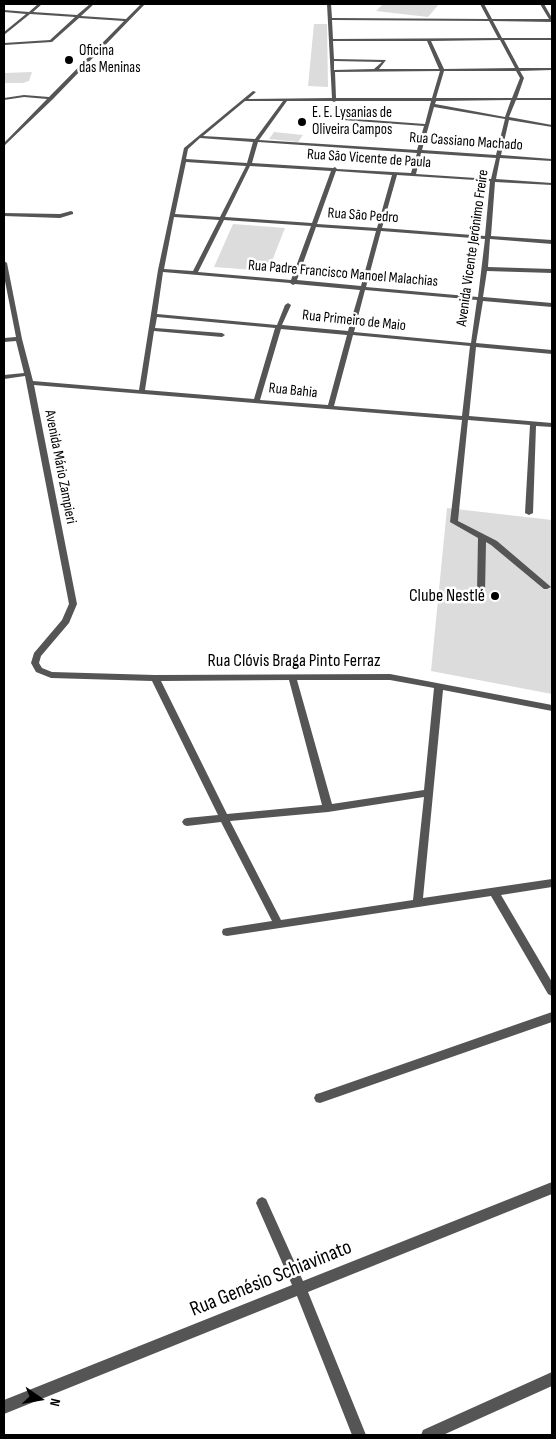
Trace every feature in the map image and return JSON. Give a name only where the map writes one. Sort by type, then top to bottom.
[{"type":"street","points":[[4,34],[40,4]]},
{"type":"street","points":[[4,44],[51,40],[92,4]]},
{"type":"street","points":[[4,145],[6,140],[51,98],[143,4]]},
{"type":"street","points":[[329,4],[334,101]]},
{"type":"street","name":"Avenida Vicente Jerônimo Freire","points":[[482,4],[522,78],[507,118],[494,180],[454,508],[454,522],[482,536]]},
{"type":"street","points":[[542,4],[552,20]]},
{"type":"street","points":[[4,11],[127,20]]},
{"type":"street","points":[[329,20],[552,20]]},
{"type":"street","points":[[331,40],[552,39]]},
{"type":"street","points":[[413,174],[442,70],[429,40]]},
{"type":"street","points":[[332,60],[384,61],[376,71]]},
{"type":"street","points":[[333,71],[552,69]]},
{"type":"street","points":[[142,392],[161,270],[186,148],[254,92]]},
{"type":"street","points":[[4,99],[24,96],[51,98]]},
{"type":"street","points":[[244,100],[433,103],[552,99]]},
{"type":"street","points":[[196,273],[249,164],[256,141],[285,101]]},
{"type":"street","points":[[433,103],[552,126]]},
{"type":"street","points":[[343,120],[426,125]]},
{"type":"street","name":"Rua Cassiano Machado","points":[[199,137],[552,160]]},
{"type":"street","name":"Rua São Vicente de Paula","points":[[183,160],[335,168],[552,184]]},
{"type":"street","points":[[293,283],[335,168]]},
{"type":"street","points":[[330,408],[395,173]]},
{"type":"street","points":[[4,215],[62,216],[71,213]]},
{"type":"street","name":"Rua São Pedro","points":[[172,215],[552,242]]},
{"type":"street","name":"Avenida Mário Zampieri","points":[[4,263],[30,383],[73,604],[66,621],[37,655],[36,666]]},
{"type":"street","points":[[485,266],[552,271]]},
{"type":"street","name":"Rua Padre Francisco Manoel Malachias","points":[[161,270],[552,305]]},
{"type":"street","points":[[4,303],[12,302]]},
{"type":"street","points":[[257,400],[279,326],[288,305]]},
{"type":"street","name":"Rua Primeiro de Maio","points":[[154,314],[473,346],[552,352]]},
{"type":"street","points":[[151,329],[222,335]]},
{"type":"street","points":[[4,340],[19,339]]},
{"type":"street","points":[[4,377],[28,374]]},
{"type":"street","name":"Rua Bahia","points":[[30,383],[552,425]]},
{"type":"street","points":[[529,514],[533,423]]},
{"type":"street","points":[[481,592],[482,536],[494,543],[547,587]]},
{"type":"street","name":"Rua Clóvis Braga Pinto Ferraz","points":[[36,666],[41,672],[51,675],[155,678],[390,677],[552,708]]},
{"type":"street","points":[[292,677],[328,808]]},
{"type":"street","points":[[155,678],[278,924]]},
{"type":"street","points":[[418,904],[439,686]]},
{"type":"street","points":[[186,822],[328,808],[428,793]]},
{"type":"street","points":[[227,932],[552,882]]},
{"type":"street","points":[[493,891],[552,991]]},
{"type":"street","points":[[320,1098],[552,1016]]},
{"type":"street","name":"Rua Genésio Schiavinato","points":[[4,1407],[552,1188]]},
{"type":"street","points":[[262,1203],[300,1288],[359,1435]]},
{"type":"street","points":[[428,1435],[552,1379]]},
{"type":"shaded area","points":[[383,4],[439,4],[428,17],[376,11]]},
{"type":"shaded area","points":[[314,24],[327,24],[328,87],[308,86]]},
{"type":"shaded area","points":[[32,72],[29,81],[23,83],[4,83],[4,73]]},
{"type":"shaded area","points":[[274,132],[303,135],[298,142],[269,139]]},
{"type":"shaded area","points":[[233,224],[285,228],[268,271],[214,267]]},
{"type":"shaded area","name":"Clube Nestlé","points":[[447,508],[552,520],[552,694],[431,671]]},
{"type":"place","name":"Oficina das Meninas","points":[[69,60]]},
{"type":"place","name":"E. E. Lysanias de Oliveira Campos","points":[[302,122]]},
{"type":"place","name":"Clube Nestlé","points":[[495,596]]}]
